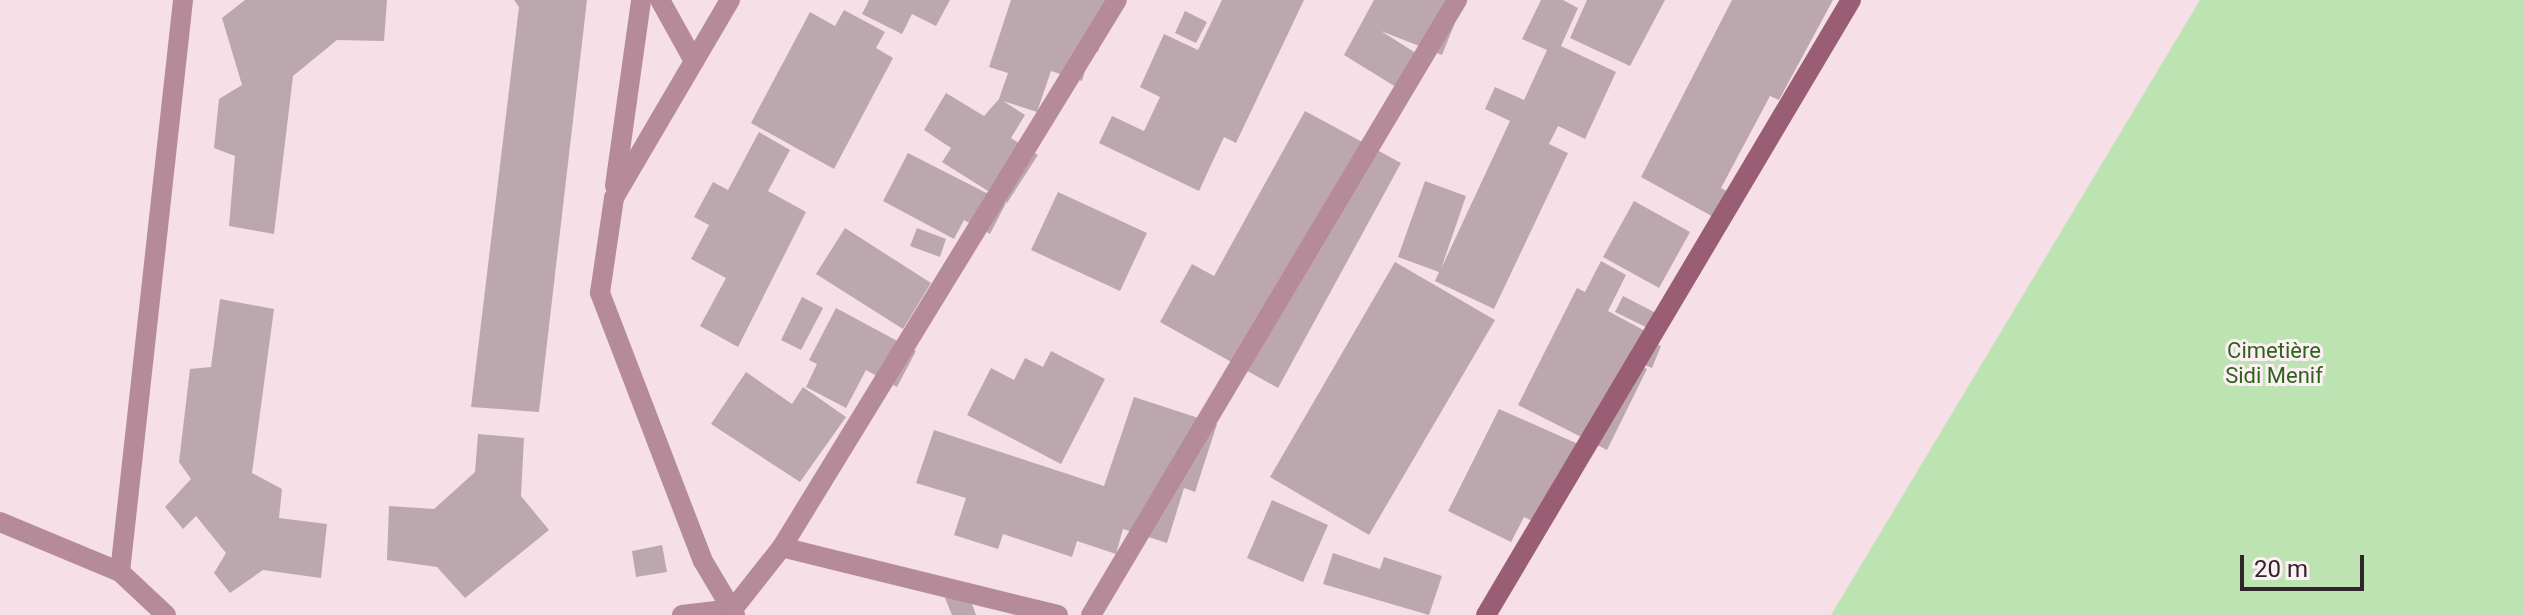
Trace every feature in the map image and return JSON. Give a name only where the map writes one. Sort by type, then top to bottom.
[{"type":"street","points":[[120,572],[183,0]]},
{"type":"street","points":[[641,0],[600,293],[703,561],[734,612]]},
{"type":"street","points":[[660,0],[694,61]]},
{"type":"street","points":[[614,198],[730,0]]},
{"type":"street","points":[[734,612],[782,547],[1117,0]]},
{"type":"street","points":[[1091,615],[1457,0]]},
{"type":"street","points":[[1486,615],[1851,0]]},
{"type":"street","points":[[0,522],[120,572],[166,615]]},
{"type":"street","points":[[782,547],[1058,615]]},
{"type":"street","points":[[682,615],[734,612]]},
{"type":"green space","name":"Cimetière Sidi Menif","points":[[2200,0],[2524,0],[2524,615],[1831,615]]},
{"type":"building","points":[[245,0],[387,0],[384,41],[337,40],[293,76],[274,234],[229,226],[235,156],[214,148],[219,99],[242,85],[222,18]]},
{"type":"building","points":[[514,0],[587,0],[539,412],[471,407],[519,7]]},
{"type":"building","points":[[869,0],[950,0],[936,26],[912,14],[902,34],[862,14]]},
{"type":"building","points":[[1011,0],[1114,0],[1098,52],[1091,50],[1082,81],[1051,71],[1037,112],[1003,101],[1025,115],[1011,138],[1038,155],[1007,203],[942,162],[951,148],[924,130],[946,93],[984,116],[999,99],[1008,73],[989,67]]},
{"type":"building","points":[[1222,0],[1304,0],[1236,143],[1224,137],[1199,191],[1099,143],[1112,116],[1144,131],[1160,97],[1140,87],[1164,34],[1198,50]]},
{"type":"building","points":[[1374,0],[1464,0],[1442,55],[1381,31],[1430,62],[1409,95],[1344,55]]},
{"type":"building","points":[[1541,0],[1563,0],[1578,8],[1561,46],[1616,72],[1585,139],[1558,126],[1549,144],[1568,153],[1494,309],[1435,281],[1439,272],[1398,257],[1425,181],[1466,196],[1441,269],[1510,121],[1485,109],[1495,87],[1524,100],[1547,50],[1522,39]]},
{"type":"building","points":[[1587,0],[1665,0],[1630,66],[1570,38]]},
{"type":"building","points":[[1732,0],[1833,0],[1779,100],[1770,96],[1721,188],[1740,198],[1726,224],[1641,177]]},
{"type":"building","points":[[844,10],[885,32],[876,48],[893,58],[834,169],[751,123],[810,12],[835,26]]},
{"type":"building","points":[[1185,11],[1207,22],[1196,43],[1175,33]]},
{"type":"building","points":[[1305,111],[1401,163],[1278,388],[1160,322],[1192,264],[1214,276]]},
{"type":"building","points":[[759,132],[790,150],[768,191],[806,212],[738,347],[700,326],[726,278],[691,259],[709,225],[694,217],[713,182],[728,190]]},
{"type":"building","points":[[908,153],[1006,203],[990,234],[964,220],[954,239],[883,201]]},
{"type":"building","points":[[1058,192],[1147,233],[1120,291],[1031,250]]},
{"type":"building","points":[[1634,201],[1690,232],[1659,288],[1603,257]]},
{"type":"building","points":[[845,228],[931,283],[903,329],[816,274]]},
{"type":"building","points":[[917,228],[946,239],[940,257],[910,246]]},
{"type":"building","points":[[1601,261],[1626,275],[1608,311],[1647,332],[1632,362],[1647,369],[1607,450],[1518,405],[1577,288],[1585,292]]},
{"type":"building","points":[[1395,262],[1495,320],[1369,535],[1270,477]]},
{"type":"building","points":[[1623,296],[1656,313],[1648,328],[1615,312]]},
{"type":"building","points":[[802,297],[823,308],[801,350],[781,340]]},
{"type":"building","points":[[220,299],[274,309],[252,473],[282,489],[279,518],[327,524],[321,578],[263,570],[230,593],[214,573],[226,553],[196,516],[183,529],[165,507],[191,479],[179,462],[190,369],[211,367]]},
{"type":"building","points":[[836,308],[916,351],[897,387],[866,370],[846,408],[806,387],[817,364],[809,360]]},
{"type":"building","points":[[1646,339],[1661,346],[1652,368],[1636,361]]},
{"type":"building","points":[[1051,351],[1105,379],[1061,464],[967,415],[991,368],[1014,380],[1025,358],[1043,367]]},
{"type":"building","points":[[746,372],[792,404],[803,387],[846,417],[800,482],[711,424]]},
{"type":"building","points":[[1134,397],[1217,424],[1195,492],[1184,488],[1167,543],[1123,529],[1116,554],[1077,541],[1072,557],[1003,534],[998,549],[954,535],[966,498],[916,483],[934,430],[1104,486]]},
{"type":"building","points":[[1499,409],[1585,447],[1545,527],[1524,517],[1511,542],[1448,511]]},
{"type":"building","points":[[478,434],[524,438],[521,496],[549,530],[465,598],[437,567],[387,560],[389,506],[434,509],[475,472]]},
{"type":"building","points":[[1272,500],[1328,525],[1303,582],[1247,558]]},
{"type":"building","points":[[662,545],[667,572],[636,577],[632,551]]},
{"type":"building","points":[[1333,553],[1380,569],[1384,557],[1442,576],[1429,615],[1323,584]]},
{"type":"building","points":[[967,590],[976,615],[952,615],[945,598]]}]
